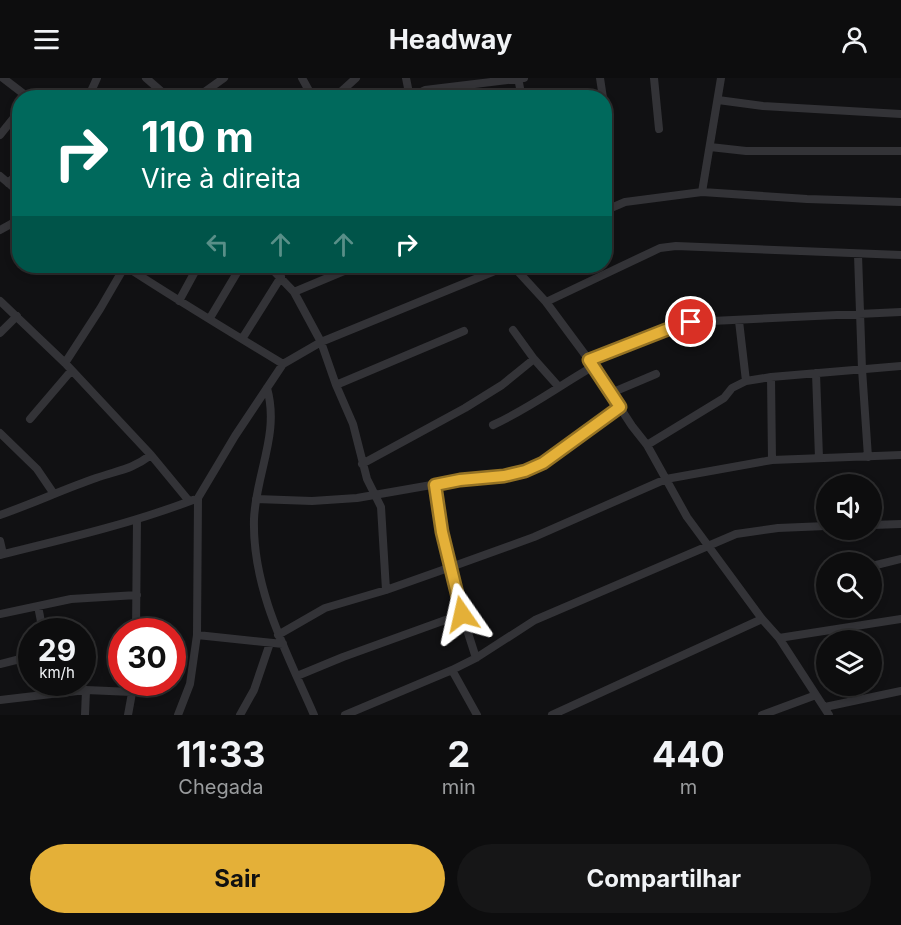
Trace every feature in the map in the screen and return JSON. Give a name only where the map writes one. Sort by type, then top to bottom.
[{"type":"street","points":[[3,78],[19,90]]},
{"type":"street","points":[[146,78],[160,90]]},
{"type":"street","points":[[206,78],[208,89],[224,78]]},
{"type":"street","points":[[343,90],[356,78]]},
{"type":"street","points":[[425,90],[524,78]]},
{"type":"street","points":[[654,78],[659,129]]},
{"type":"street","points":[[702,192],[721,78]]},
{"type":"street","points":[[718,100],[763,106],[901,114]]},
{"type":"street","points":[[0,135],[12,121]]},
{"type":"street","points":[[710,147],[746,151],[901,151]]},
{"type":"street","points":[[612,208],[625,202],[702,192],[901,202]]},
{"type":"street","points":[[612,271],[660,248],[676,246],[901,255]]},
{"type":"street","points":[[858,255],[868,457]]},
{"type":"street","points":[[65,363],[121,273]]},
{"type":"street","points":[[136,273],[283,364]]},
{"type":"street","points":[[178,301],[194,273]]},
{"type":"street","points":[[210,318],[237,273]]},
{"type":"street","points":[[277,273],[294,292],[321,342],[353,424],[362,464],[382,513],[386,590]]},
{"type":"street","points":[[294,292],[339,273]]},
{"type":"street","points":[[178,715],[190,684],[197,635],[198,498],[235,436],[283,364],[321,342],[490,273]]},
{"type":"street","points":[[519,273],[546,302],[611,393],[647,445],[687,517],[762,620],[779,638],[816,695],[762,715]]},
{"type":"street","points":[[546,302],[607,273]]},
{"type":"street","points":[[242,339],[281,277]]},
{"type":"street","points":[[0,301],[65,363],[151,455],[189,501]]},
{"type":"street","points":[[493,425],[513,416],[590,364],[681,324],[901,312]]},
{"type":"street","points":[[0,333],[17,316]]},
{"type":"street","points":[[739,321],[746,381]]},
{"type":"street","points":[[513,330],[558,386]]},
{"type":"street","points":[[336,385],[464,331]]},
{"type":"street","points":[[362,464],[465,408],[502,385],[534,359]]},
{"type":"street","points":[[647,445],[724,398],[732,388],[746,381],[901,366]]},
{"type":"street","points":[[30,419],[72,371]]},
{"type":"street","points":[[816,373],[819,458]]},
{"type":"street","points":[[611,393],[656,374]]},
{"type":"street","points":[[771,377],[772,460]]},
{"type":"street","points":[[267,388],[272,420],[256,499],[254,521],[258,564],[278,635],[314,715]]},
{"type":"street","points":[[256,499],[312,501],[377,496],[460,480],[504,476],[525,471],[543,463],[620,407]]},
{"type":"street","points":[[0,432],[37,469],[54,494]]},
{"type":"street","points":[[0,515],[97,478],[125,471],[151,455]]},
{"type":"street","points":[[278,635],[325,608],[386,590],[534,537],[666,479],[772,460],[901,455]]},
{"type":"street","points":[[435,485],[442,532],[462,614],[476,658]]},
{"type":"street","points":[[0,541],[1,554],[40,546],[137,520],[198,498]]},
{"type":"street","points":[[136,618],[137,520]]},
{"type":"street","points":[[882,525],[901,524]]},
{"type":"street","points":[[345,715],[452,670],[476,658],[535,621],[736,534],[778,528],[816,526]]},
{"type":"street","points":[[882,564],[901,559]]},
{"type":"street","points":[[0,614],[71,599],[137,595]]},
{"type":"street","points":[[38,606],[40,618]]},
{"type":"street","points":[[297,676],[462,614]]},
{"type":"street","points":[[779,638],[901,619]]},
{"type":"street","points":[[552,715],[762,620]]},
{"type":"street","points":[[197,635],[283,644]]},
{"type":"street","points":[[240,715],[254,690],[270,643]]},
{"type":"street","points":[[0,664],[18,660]]},
{"type":"street","points":[[452,670],[477,715]]},
{"type":"street","points":[[817,696],[827,711],[901,691]]},
{"type":"street","points":[[0,700],[34,696]]},
{"type":"street","points":[[85,715],[86,696]]},
{"type":"street","points":[[128,715],[131,696]]},
{"type":"route","points":[[462,614],[442,532],[435,485],[504,476],[525,471],[543,463],[620,407],[589,360],[691,322]]}]
